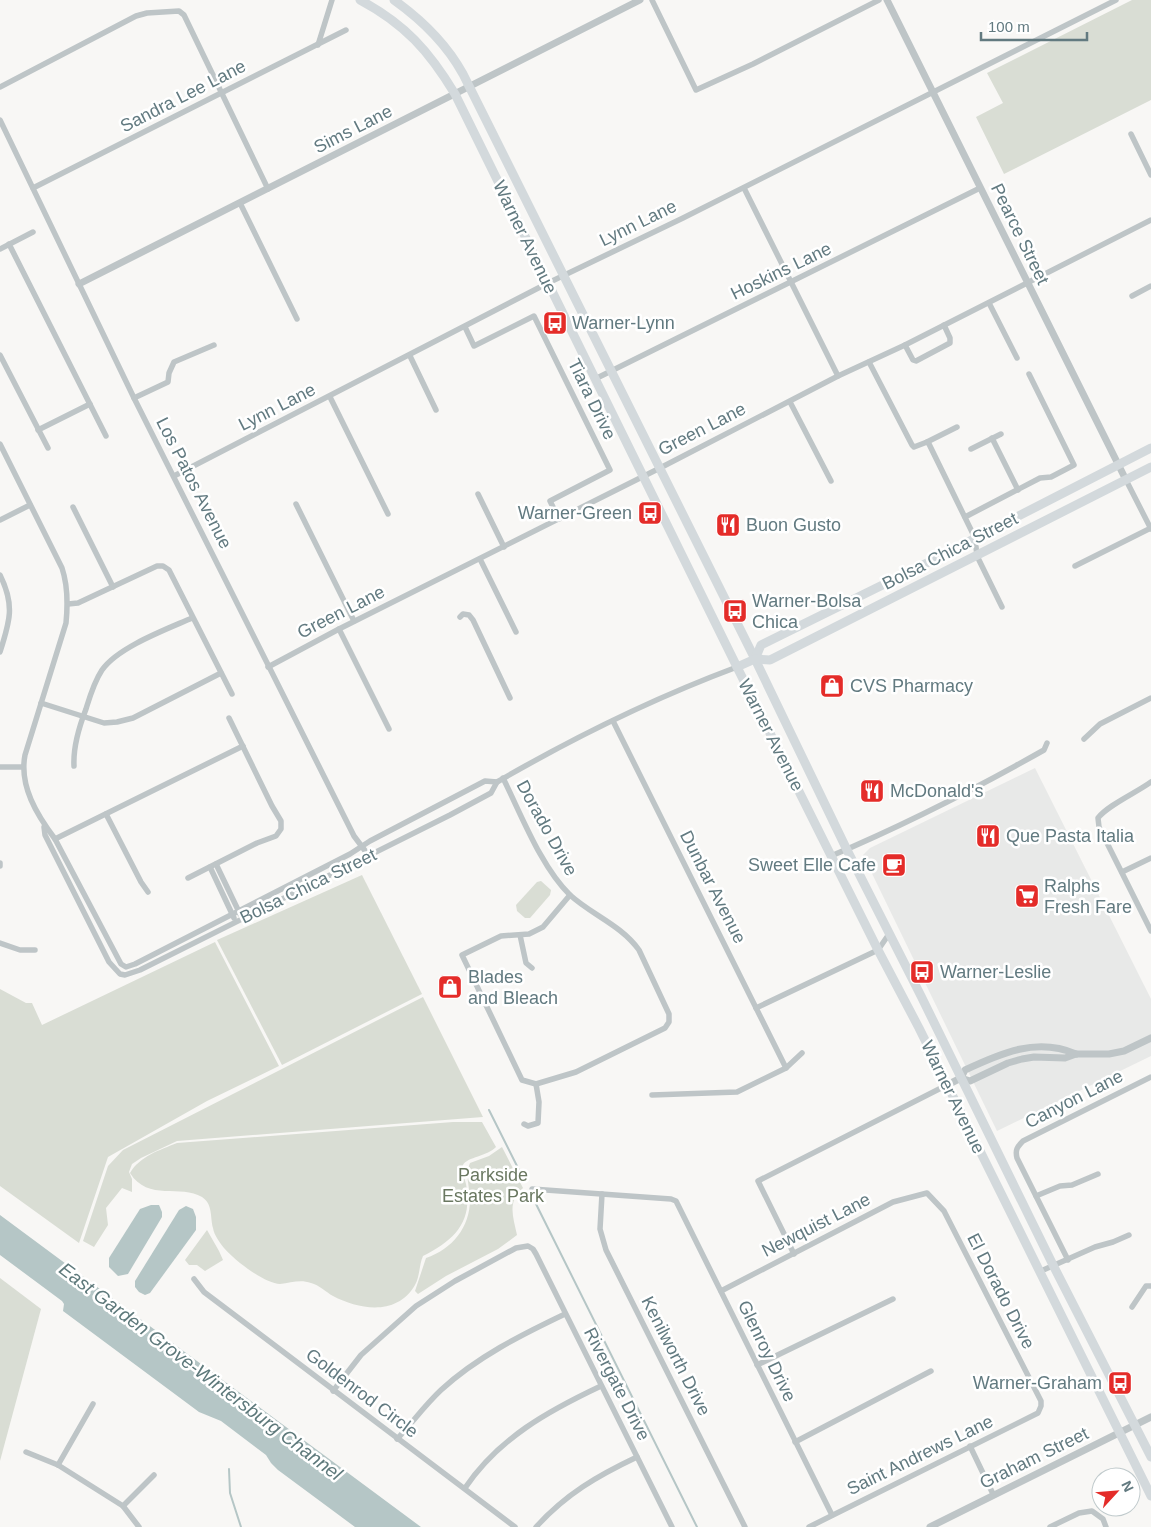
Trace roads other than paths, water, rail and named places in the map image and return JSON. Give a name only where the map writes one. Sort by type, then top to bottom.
[{"type":"main road","name":"Warner Avenue","points":[[360,0],[394,21],[417,41],[440,68],[455,94],[736,667],[948,1085],[1151,1496]]},
{"type":"main road","name":"Warner Avenue","points":[[394,0],[410,11],[433,32],[456,61],[470,87],[755,659],[846,850],[1151,1458]]},
{"type":"main road","name":"Bolsa Chica Street","points":[[755,659],[761,645],[1151,448]]},
{"type":"main road","name":"Bolsa Chica Street","points":[[736,667],[755,659],[770,660],[1151,468]]},
{"type":"main road","points":[[886,583],[894,598]]},
{"type":"street","points":[[318,45],[332,0]]},
{"type":"street","name":"Sims Lane","points":[[79,284],[640,0]]},
{"type":"street","points":[[652,0],[696,90],[753,64],[879,0]]},
{"type":"street","name":"Pearce Street","points":[[887,0],[1126,480]]},
{"type":"street","name":"Lynn Lane","points":[[174,476],[410,356],[548,283],[744,188],[1116,0]]},
{"type":"street","points":[[0,87],[136,16],[172,10],[179,11],[184,15],[268,189]]},
{"type":"street","name":"Sandra Lee Lane","points":[[33,188],[346,30]]},
{"type":"street","name":"Los Patos Avenue","points":[[0,120],[134,398],[268,667],[354,836],[368,856]]},
{"type":"street","points":[[1132,134],[1151,174]]},
{"type":"street","points":[[744,188],[838,376]]},
{"type":"street","name":"Hoskins Lane","points":[[595,379],[980,188]]},
{"type":"street","points":[[240,203],[297,319]]},
{"type":"street","name":"Green Lane","points":[[268,667],[354,621],[1151,220]]},
{"type":"street","points":[[0,249],[32,232]]},
{"type":"street","points":[[9,244],[106,436]]},
{"type":"street","points":[[1132,296],[1151,286]]},
{"type":"street","points":[[989,302],[1017,358]]},
{"type":"street","name":"Tiara Drive","points":[[465,327],[474,346],[534,316],[543,333],[610,470],[550,501],[559,519]]},
{"type":"street","points":[[905,345],[913,360],[916,361],[950,343],[950,338],[944,325]]},
{"type":"street","points":[[134,398],[168,382],[174,362],[214,345]]},
{"type":"street","points":[[0,355],[48,448]]},
{"type":"street","points":[[410,356],[436,410]]},
{"type":"street","points":[[869,362],[914,447],[957,427]]},
{"type":"street","points":[[965,516],[1040,478],[1051,477],[1074,464],[1030,374]]},
{"type":"street","points":[[330,397],[388,514]]},
{"type":"street","points":[[790,402],[831,481]]},
{"type":"street","points":[[38,430],[90,404]]},
{"type":"street","points":[[971,449],[1001,434]]},
{"type":"street","points":[[992,438],[1018,490]]},
{"type":"street","points":[[927,442],[965,516],[975,538],[977,556],[1002,606]]},
{"type":"street","points":[[0,444],[64,575],[68,604],[66,623],[23,767],[28,793],[44,824],[55,839],[242,746]]},
{"type":"street","points":[[1075,566],[1151,529],[1126,480]]},
{"type":"street","points":[[478,494],[504,547]]},
{"type":"street","points":[[296,504],[354,621]]},
{"type":"street","points":[[0,520],[30,505]]},
{"type":"street","points":[[73,507],[113,586]]},
{"type":"street","points":[[480,559],[516,632]]},
{"type":"street","points":[[68,604],[78,603],[157,566],[163,566],[168,570],[232,694]]},
{"type":"street","points":[[0,575],[8,594],[10,606],[10,617],[0,652]]},
{"type":"street","points":[[460,617],[463,614],[469,615],[473,620],[510,698]]},
{"type":"street","points":[[74,766],[74,752],[83,717],[95,683],[103,669],[124,650],[192,618]]},
{"type":"street","points":[[339,629],[389,729]]},
{"type":"street","name":"Bolsa Chica Street","points":[[44,824],[45,836],[114,969],[120,974],[125,975],[140,970],[491,793],[497,782],[503,778],[613,721],[696,682],[736,667]]},
{"type":"street","points":[[41,703],[104,723],[125,721],[221,673]]},
{"type":"street","points":[[1084,739],[1100,724],[1151,698]]},
{"type":"street","points":[[188,878],[276,836],[281,829],[281,821],[229,718]]},
{"type":"street","name":"Dunbar Avenue","points":[[613,721],[786,1068]]},
{"type":"street","points":[[831,856],[955,798],[1044,750],[1047,743]]},
{"type":"street","points":[[0,767],[23,767]]},
{"type":"street","name":"Dorado Drive","points":[[503,778],[555,879],[570,895],[633,942],[639,950],[668,1010],[669,1018],[665,1028],[576,1072],[536,1084]]},
{"type":"street","name":"Bolsa Chica Street","points":[[55,839],[116,957],[126,967],[132,966],[350,854],[485,781],[497,782]]},
{"type":"street","points":[[1151,782],[1104,810],[1098,818],[1099,827],[1151,931]]},
{"type":"street","points":[[106,814],[148,892]]},
{"type":"street","points":[[1122,872],[1151,858]]},
{"type":"street","points":[[213,866],[227,886],[235,913]]},
{"type":"street","points":[[213,866],[220,889],[239,920]]},
{"type":"street","points":[[220,889],[227,886]]},
{"type":"street","points":[[524,1124],[528,1126],[538,1123],[539,1102],[536,1084],[522,1080],[462,955],[501,936],[529,934],[543,927],[570,895]]},
{"type":"street","points":[[520,934],[526,963],[532,968]]},
{"type":"street","points":[[756,1008],[878,950],[889,934]]},
{"type":"street","points":[[0,943],[20,950],[35,950]]},
{"type":"street","points":[[961,1078],[970,1080],[1008,1063],[1034,1057],[1065,1058],[1076,1054],[1109,1054],[1124,1051],[1151,1038]]},
{"type":"street","points":[[794,1254],[758,1181],[948,1085],[961,1078],[965,1070],[1002,1053],[1040,1047],[1064,1049],[1076,1054]]},
{"type":"street","points":[[652,1095],[738,1092],[786,1068],[802,1053]]},
{"type":"street","name":"Canyon Lane","points":[[1068,1260],[1015,1152],[1024,1141],[1151,1077]]},
{"type":"street","points":[[1036,1196],[1060,1186],[1072,1185],[1098,1174]]},
{"type":"street","points":[[532,1189],[602,1194]]},
{"type":"street","name":"Newquist Lane","points":[[721,1291],[893,1202],[927,1193]]},
{"type":"street","name":"El Dorado Drive","points":[[927,1193],[944,1211],[1041,1401],[1041,1406]]},
{"type":"street","name":"Glenroy Drive","points":[[602,1194],[676,1201],[832,1515]]},
{"type":"street","name":"Kenilworth Drive","points":[[602,1194],[600,1229],[606,1250],[746,1527]]},
{"type":"street","points":[[1041,1271],[1129,1234]]},
{"type":"street","name":"Rivergate Drive","points":[[333,1390],[361,1356],[416,1306],[455,1281],[516,1248],[528,1246],[536,1254],[672,1527]]},
{"type":"street","name":"Goldenrod Circle","points":[[194,1279],[204,1292],[515,1527]]},
{"type":"street","points":[[1132,1307],[1146,1286],[1151,1286]]},
{"type":"street","points":[[757,1365],[893,1299]]},
{"type":"street","points":[[397,1439],[437,1395],[471,1366],[508,1343],[565,1314]]},
{"type":"street","points":[[795,1442],[931,1371]]},
{"type":"street","points":[[465,1488],[472,1477],[498,1449],[525,1427],[601,1386]]},
{"type":"street","points":[[58,1465],[93,1404]]},
{"type":"street","name":"Saint Andrews Lane","points":[[809,1527],[1038,1413],[1041,1406]]},
{"type":"street","name":"Graham Street","points":[[930,1527],[1151,1417]]},
{"type":"street","points":[[970,1446],[993,1494]]},
{"type":"street","points":[[26,1452],[58,1465],[123,1506],[139,1527]]},
{"type":"street","points":[[536,1527],[573,1492],[588,1482],[637,1457]]},
{"type":"street","points":[[123,1506],[154,1475]]},
{"type":"street","points":[[1050,1527],[1079,1513],[1092,1511],[1103,1519],[1106,1527]]},
{"type":"water","points":[[151,1205],[159,1205],[162,1217],[128,1274],[118,1276],[109,1267],[109,1258],[140,1209]]},
{"type":"water","points":[[186,1206],[193,1209],[196,1217],[196,1230],[150,1293],[145,1295],[139,1292],[135,1287],[135,1281],[179,1210]]},
{"type":"water","name":"East Garden Grove-Wintersburg Channel","points":[[0,1215],[421,1527],[355,1527],[278,1470],[266,1455],[221,1421],[199,1412],[63,1311],[64,1304],[62,1301],[0,1255]]},
{"type":"waterway","points":[[489,1110],[522,1176]]},
{"type":"waterway","points":[[533,1198],[697,1527]]},
{"type":"waterway","points":[[229,1469],[230,1493],[241,1527]]},
{"type":"place","name":"Warner-Lynn","points":[[555,323]]},
{"type":"place","name":"Warner-Green","points":[[650,513]]},
{"type":"place","name":"Buon Gusto","points":[[728,525]]},
{"type":"place","name":"Warner-Bolsa Chica","points":[[735,611]]},
{"type":"place","name":"CVS Pharmacy","points":[[832,686]]},
{"type":"place","name":"McDonald's","points":[[872,791]]},
{"type":"place","name":"Que Pasta Italia","points":[[988,836]]},
{"type":"place","name":"Sweet Elle Cafe","points":[[894,865]]},
{"type":"place","name":"Ralphs Fresh Fare","points":[[1027,896]]},
{"type":"place","name":"Warner-Leslie","points":[[922,972]]},
{"type":"place","name":"Blades and Bleach","points":[[450,987]]},
{"type":"place","name":"Warner-Graham","points":[[1120,1383]]},
{"type":"park label","name":"Parkside Estates Park","points":[[493,1185]]}]
